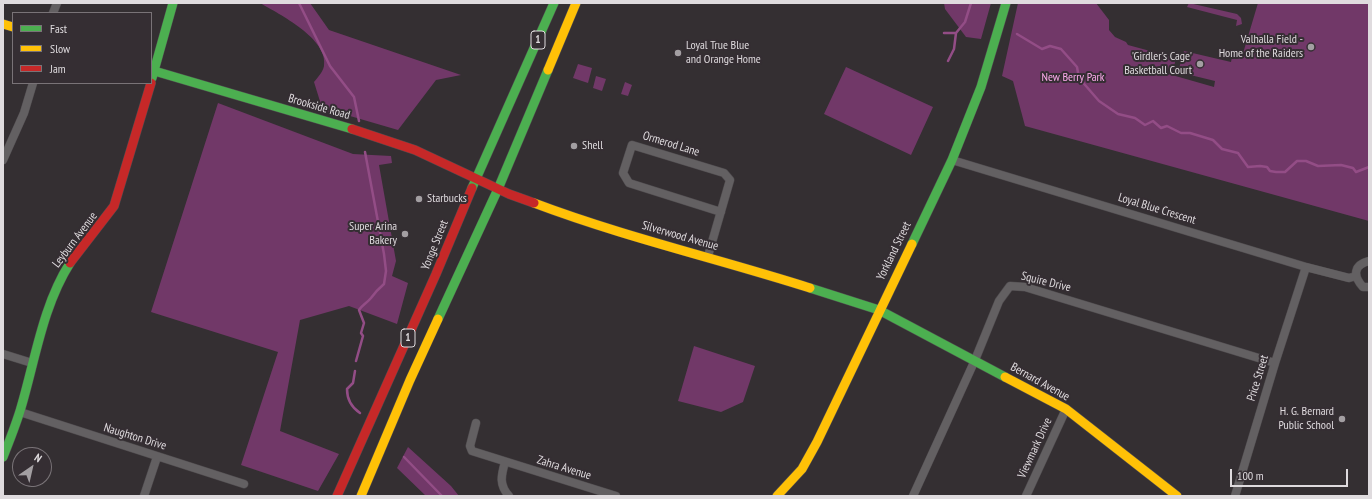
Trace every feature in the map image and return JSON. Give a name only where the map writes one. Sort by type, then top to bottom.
[{"type":"street","name":"Leyburn Avenue","points":[[152,71],[173,3]]},
{"type":"street","name":"Yonge Street","points":[[337,496],[554,3]]},
{"type":"street","name":"1","points":[[361,496],[410,380],[498,189],[576,3]]},
{"type":"street","name":"Yorkland Street","points":[[777,496],[802,469],[817,442],[952,160],[981,88],[1006,3]]},
{"type":"street","name":"Brookside Road","points":[[152,71],[367,133],[415,150],[476,179]]},
{"type":"street","points":[[3,160],[24,113],[33,84]]},
{"type":"street","name":"Leyburn Avenue","points":[[3,457],[20,412],[32,363],[59,282],[114,206],[150,84]]},
{"type":"street","name":"Ormerod Lane","points":[[708,256],[721,212],[730,180],[726,174],[632,145],[623,173],[629,183],[721,212]]},
{"type":"street","name":"Loyal Blue Crescent","points":[[952,160],[1306,267],[1349,278],[1356,276]]},
{"type":"street","name":"Silverwood Avenue","points":[[476,179],[498,189],[600,227],[708,256],[826,292],[879,310]]},
{"type":"street","points":[[1369,261],[1362,263],[1356,270],[1357,280],[1364,287],[1369,287]]},
{"type":"street","name":"Price Street","points":[[1235,496],[1274,364],[1306,267]]},
{"type":"street","name":"Squire Drive","points":[[913,496],[974,360],[998,301],[1010,286],[1025,286],[1274,364]]},
{"type":"street","name":"Bernard Avenue","points":[[879,310],[1066,409],[1176,496]]},
{"type":"street","points":[[3,354],[32,363]]},
{"type":"street","name":"Viewmark Drive","points":[[1026,496],[1066,409]]},
{"type":"street","name":"Naughton Drive","points":[[20,412],[244,484]]},
{"type":"street","name":"Zahra Avenue","points":[[476,423],[470,446],[472,451],[616,496]]},
{"type":"street","points":[[144,496],[157,457]]},
{"type":"street","points":[[505,462],[501,481],[504,490],[509,496]]},
{"type":"green space","points":[[260,3],[310,3],[329,30],[461,75],[436,80],[398,130],[350,116],[323,111],[314,82],[324,66],[323,56],[319,46],[301,28]]},
{"type":"green space","points":[[944,3],[991,3],[981,39],[966,37],[945,9]]},
{"type":"green space","name":"New Berry Park","points":[[1018,3],[1096,3],[1109,20],[1109,30],[1115,37],[1126,42],[1128,45],[1176,58],[1172,75],[1214,87],[1215,81],[1178,72],[1184,51],[1231,62],[1232,57],[1240,55],[1244,50],[1258,3],[1369,3],[1369,221],[1025,126],[1013,81],[1002,76]]},
{"type":"green space","points":[[1189,3],[1237,14],[1241,18],[1242,24],[1236,26],[1237,20],[1187,7]]},
{"type":"green space","points":[[578,64],[592,68],[588,83],[573,78]]},
{"type":"green space","points":[[846,67],[933,107],[911,155],[824,114]]},
{"type":"green space","points":[[596,76],[606,79],[602,91],[593,88]]},
{"type":"green space","points":[[625,82],[632,85],[628,96],[621,94]]},
{"type":"green space","points":[[218,103],[353,154],[391,156],[392,163],[379,165],[396,261],[392,276],[408,283],[397,324],[349,306],[300,320],[280,431],[339,454],[318,491],[241,465],[278,352],[151,312]]},
{"type":"green space","points":[[694,346],[755,366],[743,402],[721,412],[678,401]]},
{"type":"green space","points":[[408,447],[451,486],[459,496],[426,496],[397,468]]},
{"type":"waterway","points":[[299,3],[330,66],[354,97],[359,121]]},
{"type":"waterway","points":[[948,61],[954,49],[956,33],[965,22],[971,3]]},
{"type":"waterway","points":[[944,33],[956,33]]},
{"type":"waterway","points":[[1017,34],[1042,49],[1050,46],[1061,49],[1077,67],[1079,78],[1099,101],[1118,114],[1135,118],[1145,125],[1153,121],[1161,128],[1167,126],[1181,133],[1190,133],[1213,140],[1222,149],[1238,153],[1248,167],[1260,166],[1267,167],[1270,171],[1285,172],[1297,161],[1306,161],[1318,166],[1341,165],[1353,168],[1356,172],[1369,167]]},
{"type":"waterway","points":[[356,361],[363,336],[361,333],[364,323],[359,310],[384,284],[386,271],[365,152]]},
{"type":"waterway","points":[[355,371],[353,383],[347,389],[347,393],[352,405],[360,413]]},
{"type":"waterway","points":[[404,457],[442,496]]},
{"type":"traffic: fast","points":[[152,78],[173,3]]},
{"type":"traffic: fast","points":[[472,188],[554,3]]},
{"type":"traffic: fast","points":[[912,244],[952,160],[981,87],[1006,3]]},
{"type":"traffic: fast","points":[[152,70],[352,129]]},
{"type":"traffic: fast","points":[[438,319],[498,189],[548,70]]},
{"type":"traffic: fast","points":[[3,457],[20,411],[40,335],[52,298],[70,263]]},
{"type":"traffic: fast","points":[[810,288],[879,310],[1005,377]]},
{"type":"traffic: slow","points":[[548,70],[576,3]]},
{"type":"traffic: slow","points":[[3,24],[12,27]]},
{"type":"traffic: slow","points":[[534,203],[602,227],[810,288]]},
{"type":"traffic: slow","points":[[777,496],[802,469],[817,442],[912,244]]},
{"type":"traffic: slow","points":[[361,496],[410,380],[438,319]]},
{"type":"traffic: slow","points":[[1005,377],[1066,409],[1177,496]]},
{"type":"traffic: jam","points":[[70,263],[114,206],[151,84]]},
{"type":"traffic: jam","points":[[352,129],[415,150],[509,194],[534,203]]},
{"type":"traffic: jam","points":[[337,496],[436,274],[472,188]]},
{"type":"place","name":"Valhalla Field - Home of the Raiders","points":[[1311,47]]},
{"type":"place","name":"Loyal True Blue and Orange Home","points":[[678,53]]},
{"type":"place","name":"'Girdler's Cage' Basketball Court","points":[[1200,64]]},
{"type":"place","name":"Shell","points":[[574,146]]},
{"type":"place","name":"Starbucks","points":[[419,199]]},
{"type":"place","name":"Super Arina Bakery","points":[[405,234]]},
{"type":"place","name":"H. G. Bernard Public School","points":[[1342,419]]}]
